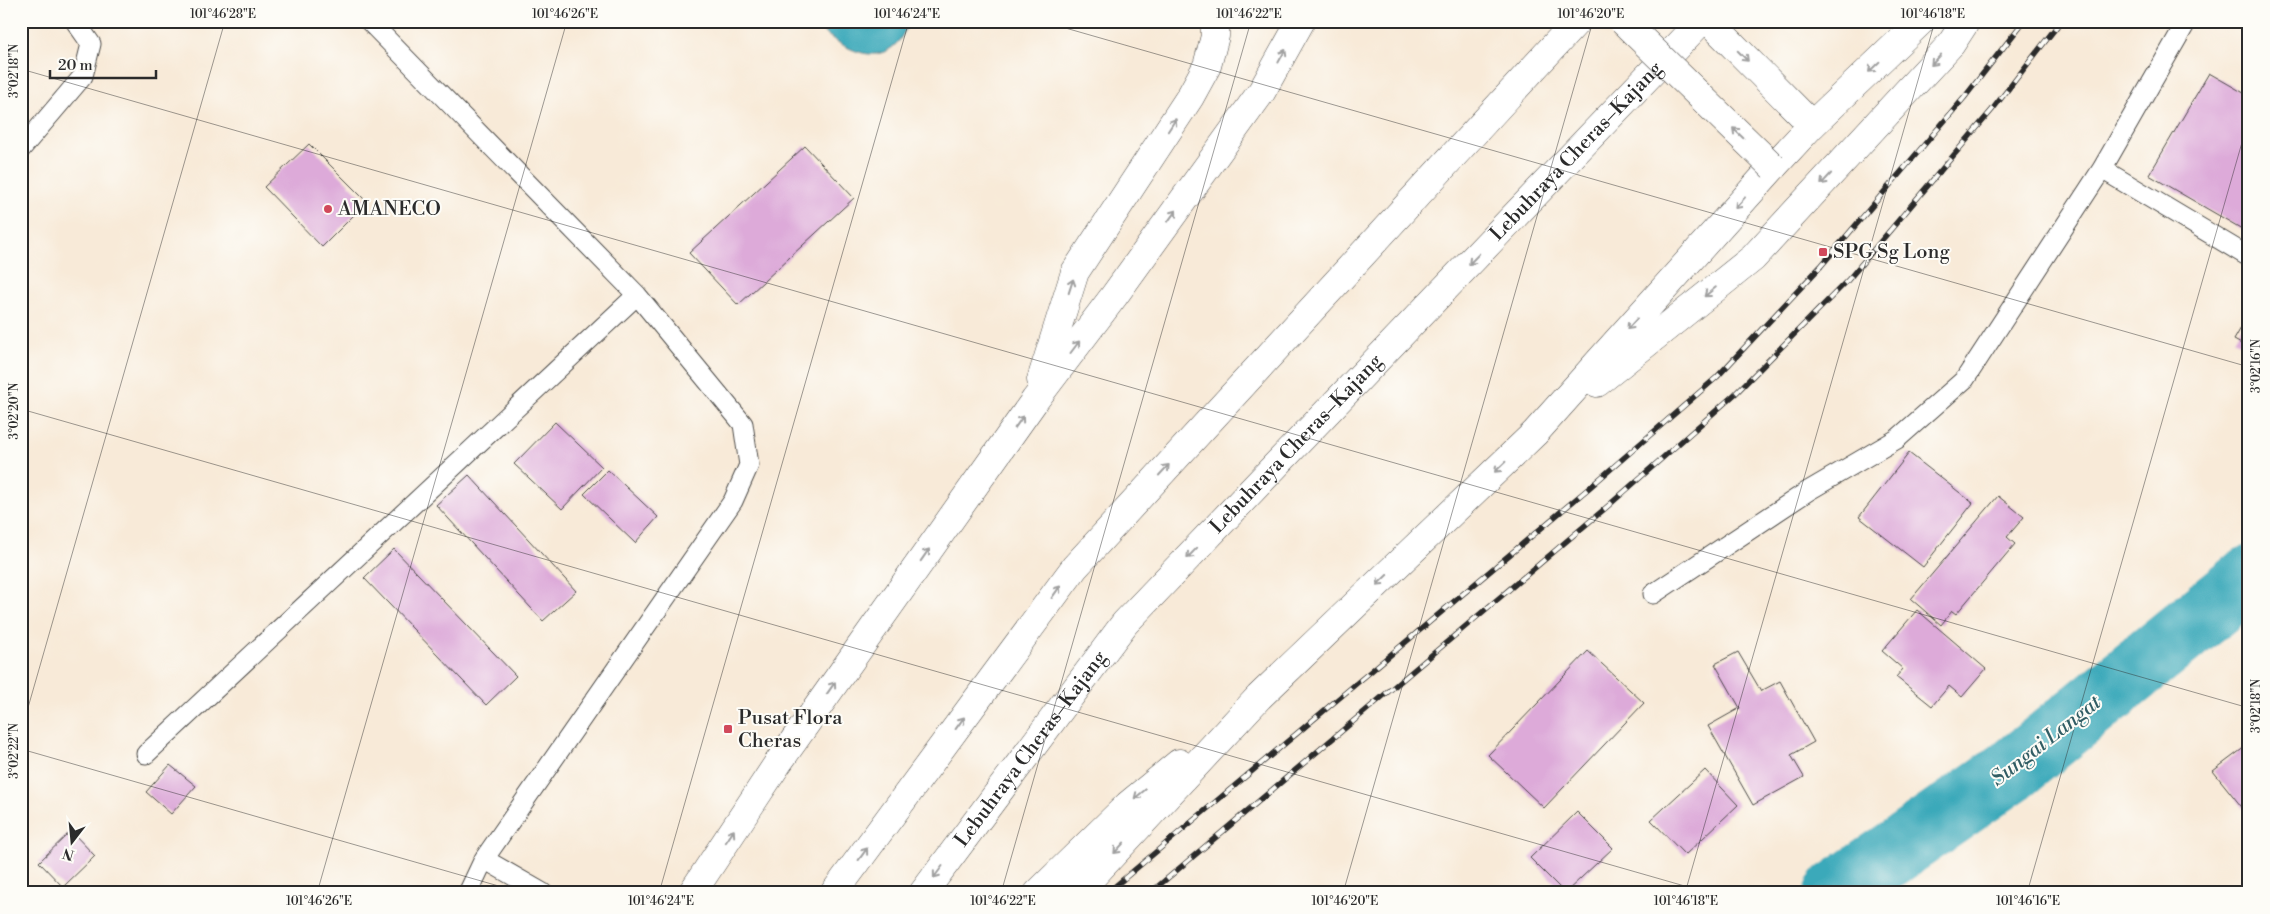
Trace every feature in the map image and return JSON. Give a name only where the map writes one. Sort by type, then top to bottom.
[{"type":"main road","points":[[1034,400],[1076,272],[1190,97],[1207,66],[1215,36],[1215,21]]},
{"type":"main road","points":[[697,885],[778,762],[1034,400],[1114,296],[1262,91],[1301,21]]},
{"type":"main road","points":[[834,893],[1075,567],[1576,21]]},
{"type":"main road","points":[[1623,21],[1773,167]]},
{"type":"main road","name":"Lebuhraya Cheras–Kajang","points":[[923,893],[1125,623],[1701,21]]},
{"type":"main road","points":[[1709,21],[1812,126]]},
{"type":"main road","points":[[1535,434],[1773,167],[1812,126],[1922,21]]},
{"type":"main road","points":[[1077,893],[1259,697],[1535,434],[1752,258],[1951,44],[1966,21]]},
{"type":"main road","points":[[1038,893],[1128,804],[1259,697]]},
{"type":"lane","points":[[21,150],[83,76],[91,44],[75,21]]},
{"type":"lane","points":[[369,21],[638,295],[743,424],[749,465],[733,501],[484,859],[468,893]]},
{"type":"lane","points":[[1653,594],[1808,491],[1896,439],[1965,379],[2102,169],[2187,21]]},
{"type":"lane","points":[[2102,169],[2249,257]]},
{"type":"lane","points":[[146,754],[638,295]]},
{"type":"lane","points":[[484,859],[543,893]]},
{"type":"lane","points":[[675,893],[697,885]]},
{"type":"water","points":[[809,21],[910,21],[898,42],[887,50],[876,54],[852,50]]},
{"type":"building","points":[[2209,73],[2249,96],[2249,233],[2149,175]]},
{"type":"building","points":[[309,144],[367,202],[322,247],[264,187]]},
{"type":"building","points":[[805,146],[854,198],[738,305],[689,253]]},
{"type":"building","points":[[2249,314],[2249,348],[2234,340]]},
{"type":"building","points":[[555,422],[602,467],[562,509],[514,464]]},
{"type":"building","points":[[1909,453],[1973,503],[1923,567],[1859,517]]},
{"type":"building","points":[[608,470],[658,517],[635,543],[584,494]]},
{"type":"building","points":[[469,475],[576,591],[543,621],[436,505]]},
{"type":"building","points":[[1998,496],[2024,517],[2007,537],[2015,544],[1956,614],[1952,611],[1941,625],[1911,599]]},
{"type":"building","points":[[394,549],[516,676],[486,705],[364,578]]},
{"type":"building","points":[[1917,610],[1986,669],[1962,697],[1949,686],[1932,706],[1896,677],[1903,669],[1882,651]]},
{"type":"building","points":[[1588,651],[1644,703],[1544,808],[1488,755]]},
{"type":"building","points":[[1738,652],[1761,691],[1780,681],[1814,742],[1791,755],[1804,777],[1753,805],[1708,726],[1740,708],[1715,664]]},
{"type":"building","points":[[2249,744],[2249,816],[2213,771]]},
{"type":"building","points":[[170,765],[196,786],[171,814],[146,792]]},
{"type":"building","points":[[1705,770],[1738,805],[1685,855],[1651,820]]},
{"type":"building","points":[[1577,812],[1613,848],[1565,893],[1530,858]]},
{"type":"building","points":[[71,831],[95,856],[63,887],[39,862]]},
{"type":"waterway","name":"Sungai Langat","points":[[1836,893],[2014,769],[2249,578]]},
{"type":"railway","points":[[1107,893],[1589,488],[1717,377],[1821,266],[1964,98],[2024,21]]},
{"type":"railway","points":[[1150,893],[1608,506],[1735,394],[1848,280],[1992,110],[2061,21]]},
{"type":"place","name":"AMANECO","points":[[328,209]]},
{"type":"place","name":"SPG Sg Long","points":[[1823,252]]},
{"type":"place","name":"Pusat Flora Cheras","points":[[728,729]]}]
